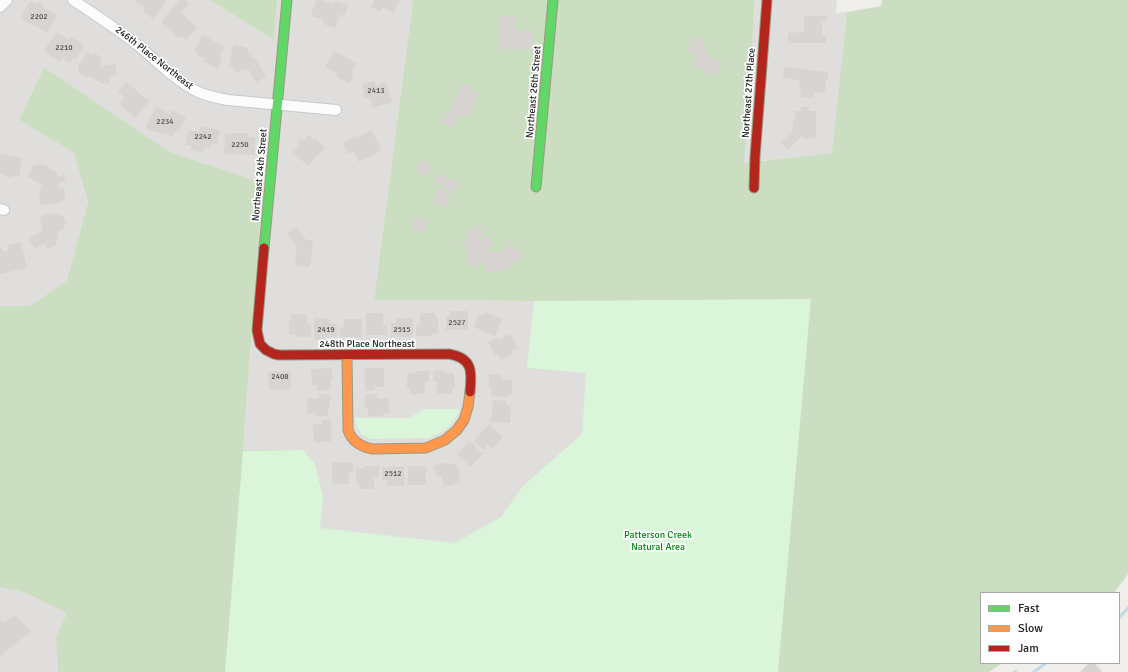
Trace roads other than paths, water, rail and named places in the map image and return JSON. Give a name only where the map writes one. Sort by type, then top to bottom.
[{"type":"street","points":[[0,7],[7,0]]},
{"type":"street","name":"246th Place Northeast","points":[[73,0],[118,30],[184,83],[197,91],[212,97],[228,100],[336,110]]},
{"type":"street","name":"Northeast 24th Street","points":[[265,350],[260,344],[257,330],[287,0]]},
{"type":"street","name":"Northeast 26th Street","points":[[536,187],[553,0]]},
{"type":"street","name":"Northeast 27th Place","points":[[754,188],[755,156],[767,0]]},
{"type":"street","name":"248th Place Northeast","points":[[265,350],[270,354],[279,355],[449,354],[457,355],[468,363],[470,369],[471,375],[467,414],[460,426],[445,440],[434,446],[426,448],[373,449],[359,445],[353,441],[348,430],[347,355]]},
{"type":"waterway","points":[[1120,617],[1128,608]]},
{"type":"waterway","points":[[1034,672],[1045,664]]},
{"type":"park label","name":"Patterson Creek Natural Area","points":[[658,540]]}]
